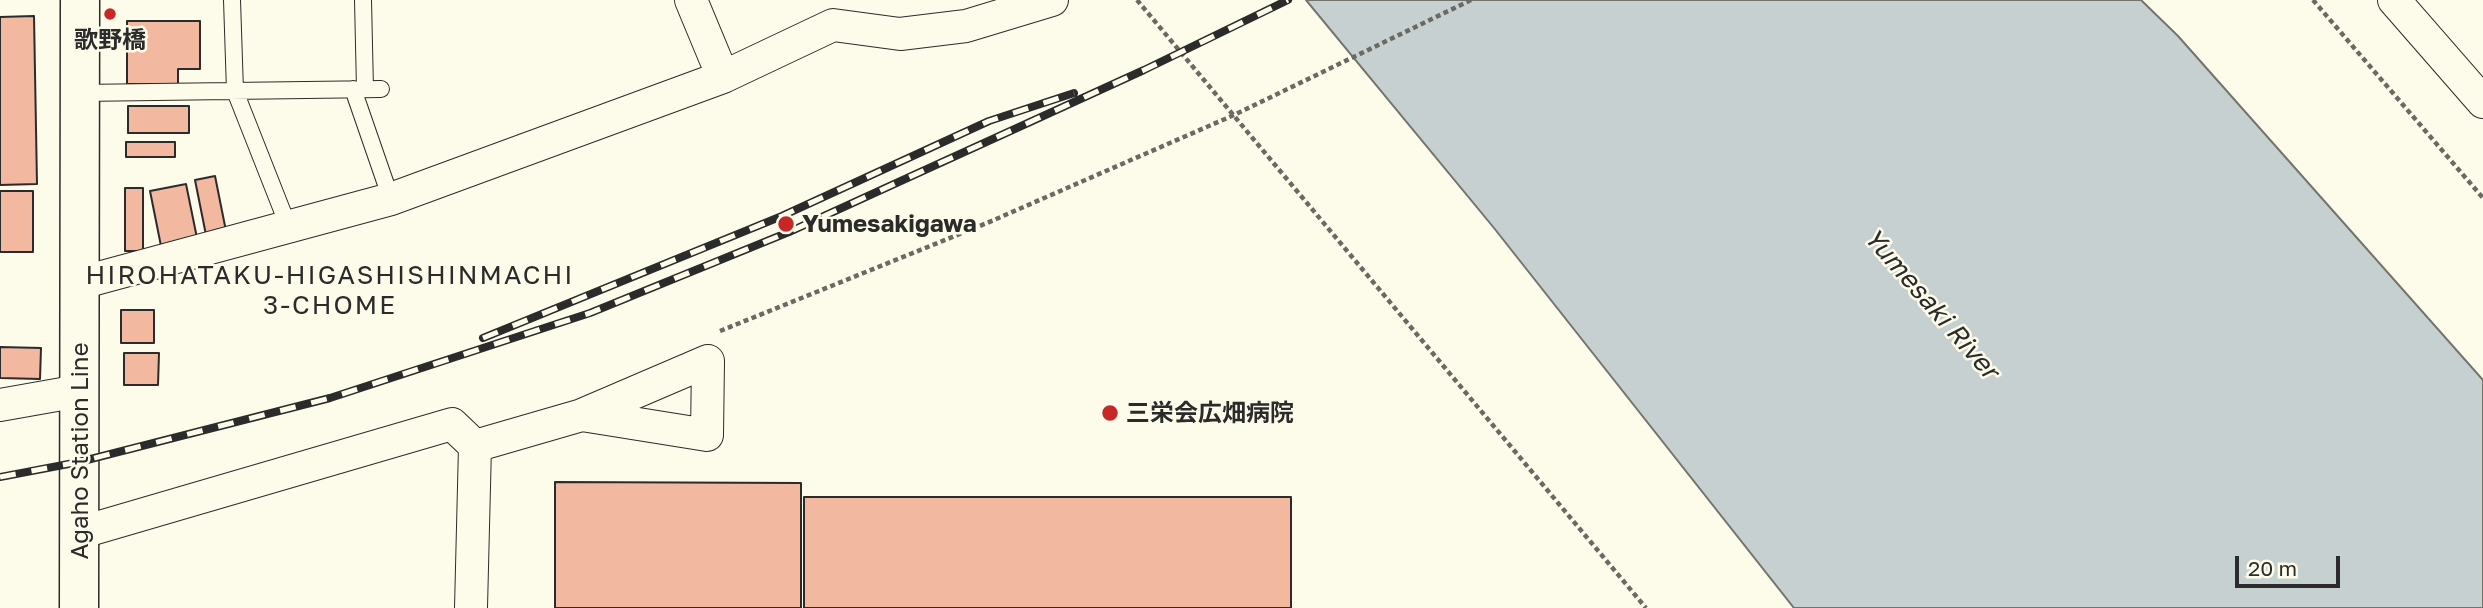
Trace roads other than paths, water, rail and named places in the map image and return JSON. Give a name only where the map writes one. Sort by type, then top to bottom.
[{"type":"main road","name":"Agaho Station Line","points":[[79,608],[80,0]]},
{"type":"street","points":[[691,0],[723,77]]},
{"type":"street","points":[[80,283],[391,199],[723,77],[829,13],[900,34],[965,26],[1052,0]]},
{"type":"street","points":[[2394,0],[2483,102]]},
{"type":"street","points":[[475,446],[582,415],[708,361],[707,435],[582,415]]},
{"type":"street","points":[[0,405],[79,391]]},
{"type":"street","points":[[79,533],[452,424],[475,446],[471,608]]},
{"type":"lane","points":[[232,0],[235,90],[289,228]]},
{"type":"lane","points":[[363,0],[366,89],[391,199]]},
{"type":"lane","points":[[80,93],[366,89]]},
{"type":"water","name":"Yumesaki River","points":[[1306,0],[2141,0],[2178,36],[2483,380],[2483,608],[1794,608],[1494,228]]},
{"type":"railway","points":[[0,477],[79,462],[330,398],[590,313],[789,232],[1144,70],[1288,0]]},
{"type":"railway","points":[[483,338],[782,216],[989,121],[1074,93]]},
{"type":"place","name":"歌野橋","points":[[110,14]]},
{"type":"place","name":"Yumesakigawa","points":[[786,224]]},
{"type":"place","name":"三栄会広畑病院","points":[[1110,413]]},
{"type":"district","name":"HIROHATAKU-HIGASHISHINMACHI 3-CHOME","points":[[330,291]]}]
